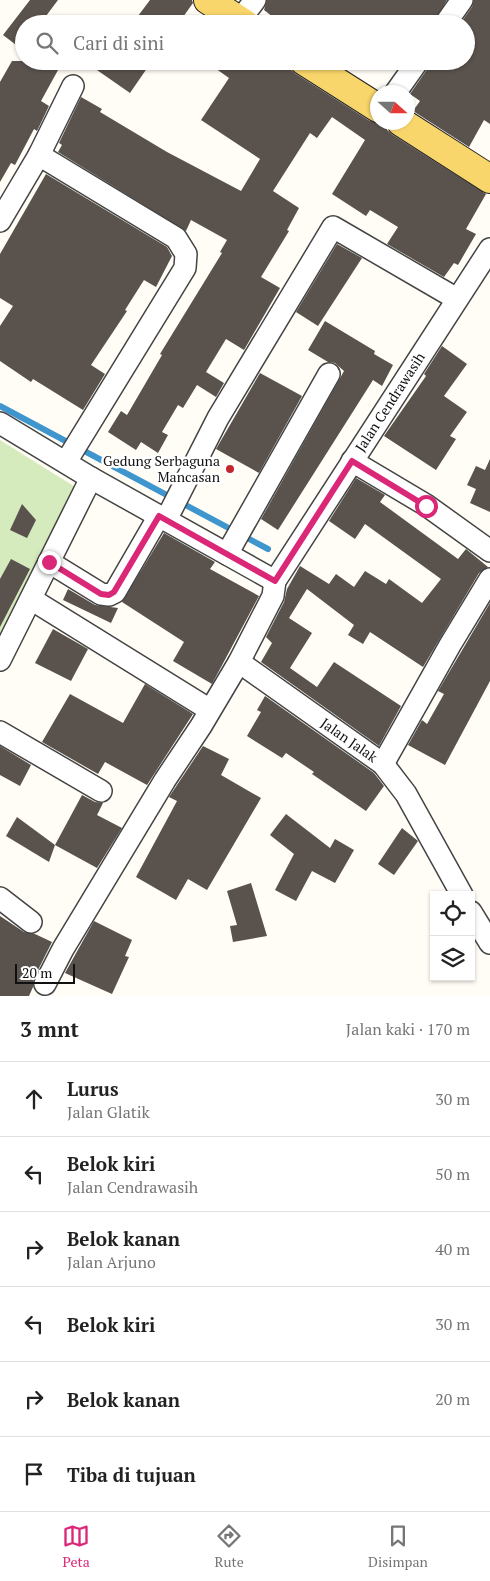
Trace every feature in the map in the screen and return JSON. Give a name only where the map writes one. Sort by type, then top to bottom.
[{"type":"main road","points":[[208,0],[247,15]]},
{"type":"main road","points":[[318,70],[370,103]]},
{"type":"main road","points":[[413,130],[490,179]]},
{"type":"street","points":[[451,15],[462,0]]},
{"type":"street","points":[[401,85],[412,70]]},
{"type":"street","points":[[0,221],[39,155],[73,86]]},
{"type":"street","points":[[39,155],[176,238],[186,254],[185,268],[71,454]]},
{"type":"street","points":[[49,562],[101,594],[109,595],[114,592],[163,518],[218,418],[333,227],[457,299]]},
{"type":"street","name":"Jalan Cendrawasih","points":[[45,984],[63,948],[239,662],[273,596],[275,581],[490,249]]},
{"type":"street","points":[[227,554],[328,374]]},
{"type":"street","points":[[0,423],[71,454],[91,478],[275,581]]},
{"type":"street","points":[[352,461],[426,506],[490,551]]},
{"type":"street","points":[[0,660],[91,478]]},
{"type":"street","points":[[383,764],[490,578]]},
{"type":"street","points":[[31,599],[210,710]]},
{"type":"street","name":"Jalan Jalak","points":[[239,662],[383,764],[406,794],[460,891]]},
{"type":"street","points":[[0,732],[101,791]]},
{"type":"street","points":[[0,898],[31,922]]},
{"type":"street","points":[[475,919],[490,943]]},
{"type":"green space","points":[[0,440],[80,490],[0,644]]},
{"type":"building","points":[[30,0],[58,0],[47,15],[18,15]]},
{"type":"building","points":[[150,0],[192,0],[193,3],[184,15],[139,15]]},
{"type":"building","points":[[267,0],[447,0],[438,15],[270,15],[264,10]]},
{"type":"building","points":[[474,0],[490,0],[490,124],[484,120],[469,147],[415,112],[415,108],[420,101],[415,98],[415,87],[427,70],[475,70],[475,15],[466,15]]},
{"type":"building","points":[[15,19],[15,44],[3,35]]},
{"type":"building","points":[[12,61],[15,61],[15,70],[58,70],[41,101],[49,106],[37,131],[34,129],[15,165],[11,163],[0,182],[0,82]]},
{"type":"building","points":[[97,70],[146,70],[130,93]]},
{"type":"building","points":[[218,70],[291,70],[370,121],[370,130],[387,130],[486,194],[466,229],[476,234],[458,265],[454,263],[444,277],[387,244],[398,227],[370,210],[366,216],[332,194],[365,140],[332,117],[317,138],[310,133],[273,191],[299,208],[287,230],[289,231],[261,277],[280,288],[244,350],[226,339],[206,372],[224,383],[216,397],[197,385],[183,408],[178,405],[162,432],[168,435],[158,453],[141,442],[136,450],[108,432],[121,411],[127,415],[162,355],[160,354],[222,253],[220,252],[227,240],[191,220],[186,231],[58,152],[62,145],[59,143],[81,97],[102,109],[100,112],[167,152],[241,191],[260,159],[201,120],[229,78]]},
{"type":"building","points":[[46,174],[167,247],[172,256],[156,287],[144,280],[125,310],[127,311],[91,365],[105,374],[83,410],[33,379],[31,382],[0,361],[0,326],[13,306],[0,298],[0,254]]},
{"type":"building","points":[[337,244],[362,258],[318,326],[296,312]]},
{"type":"building","points":[[325,321],[375,351],[374,354],[393,365],[382,386],[373,380],[278,530],[261,519],[344,371],[335,363],[328,362],[308,350]]},
{"type":"building","points":[[442,346],[467,364],[444,396],[467,412],[450,436],[456,439],[436,470],[384,436],[426,376],[424,374]]},
{"type":"building","points":[[260,373],[302,396],[259,473],[216,449]]},
{"type":"building","points":[[490,459],[490,512],[470,503],[476,489],[467,485],[476,466],[485,470]]},
{"type":"building","points":[[356,478],[385,495],[380,502],[458,559],[466,549],[488,567],[479,573],[423,667],[370,632],[363,644],[348,635],[354,625],[307,589],[289,618],[312,633],[290,668],[317,687],[334,662],[401,706],[379,746],[261,662],[272,643],[266,637],[284,602],[287,589],[300,566],[329,584],[336,574],[354,587],[365,571],[386,584],[389,579],[422,603],[441,579],[365,524],[355,539],[329,521]]},
{"type":"building","points":[[22,504],[36,520],[27,538],[10,530]]},
{"type":"building","points":[[164,533],[215,562],[210,569],[259,596],[212,684],[173,661],[184,642],[122,602]]},
{"type":"building","points":[[11,559],[30,569],[0,627],[0,579]]},
{"type":"building","points":[[68,589],[95,605],[118,608],[111,623],[63,600]]},
{"type":"building","points":[[490,603],[490,681],[445,765],[408,745],[422,720],[427,724],[444,694],[438,691]]},
{"type":"building","points":[[53,629],[88,649],[71,681],[35,663]]},
{"type":"building","points":[[145,684],[193,714],[147,785],[105,762],[98,774],[42,742],[70,694],[123,723]]},
{"type":"building","points":[[265,696],[374,773],[384,786],[366,811],[312,774],[314,772],[286,753],[282,758],[247,736],[261,712],[257,710]]},
{"type":"building","points":[[0,746],[31,765],[20,786],[0,775]]},
{"type":"building","points":[[203,746],[229,759],[221,775],[261,798],[207,890],[188,879],[176,900],[136,877],[177,801],[169,797]]},
{"type":"building","points":[[82,795],[95,802],[103,803],[97,815],[122,828],[97,868],[55,845]]},
{"type":"building","points":[[286,814],[330,848],[335,839],[354,850],[335,883],[312,871],[296,901],[275,890],[294,854],[270,835]]},
{"type":"building","points":[[17,817],[55,845],[49,862],[6,836]]},
{"type":"building","points":[[402,828],[418,841],[394,875],[378,864]]},
{"type":"building","points":[[251,883],[267,936],[233,942],[230,926],[237,925],[227,891]]},
{"type":"building","points":[[0,916],[24,932],[35,934],[52,942],[34,978],[29,996],[0,996]]},
{"type":"building","points":[[94,921],[132,940],[125,956],[129,957],[112,994],[65,973]]},
{"type":"waterway","points":[[0,406],[268,549]]},
{"type":"place","name":"Gedung Serbaguna Mancasan","points":[[230,469]]},
{"type":"route","points":[[49,562],[101,594],[109,595],[114,592],[159,516],[275,581],[352,461],[426,506]]}]
